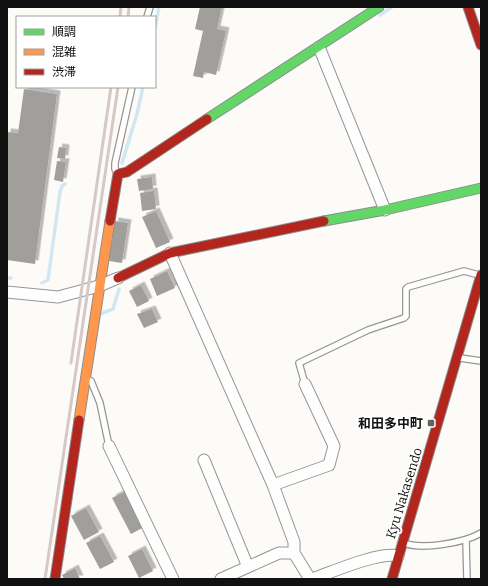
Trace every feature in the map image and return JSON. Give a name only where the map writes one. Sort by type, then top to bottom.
[{"type":"main road","points":[[55,579],[84,379],[114,187],[118,174],[127,172],[379,7]]},
{"type":"main road","points":[[468,7],[481,45]]},
{"type":"main road","points":[[118,278],[170,252],[385,210],[481,188]]},
{"type":"main road","name":"Kyu Nakasendo","points":[[392,579],[398,556],[404,543],[481,276]]},
{"type":"main road","points":[[472,310],[481,306]]},
{"type":"street","points":[[319,47],[385,210]]},
{"type":"street","points":[[170,252],[273,485],[294,542],[294,552],[311,579],[368,559],[392,554],[398,556]]},
{"type":"street","points":[[7,292],[58,297],[99,286],[118,278]]},
{"type":"street","points":[[273,485],[329,465],[334,446],[305,384]]},
{"type":"street","points":[[109,446],[173,579]]},
{"type":"street","points":[[204,460],[248,567]]},
{"type":"street","points":[[221,579],[235,576],[248,567],[279,553],[294,552]]},
{"type":"lane","points":[[118,174],[115,170],[115,163],[132,88]]},
{"type":"lane","points":[[305,384],[299,363],[368,330],[404,318],[406,316],[406,288],[408,286],[464,271],[481,276]]},
{"type":"lane","points":[[457,358],[481,362]]},
{"type":"lane","points":[[84,379],[91,381],[100,403],[109,446]]},
{"type":"lane","points":[[404,543],[418,546],[466,541],[481,533]]},
{"type":"lane","points":[[466,541],[467,579]]},
{"type":"building","points":[[200,7],[222,7],[217,29],[226,31],[216,75],[204,72],[203,78],[193,76],[203,31],[195,29]]},
{"type":"building","points":[[24,89],[57,94],[35,264],[7,260],[7,132],[18,133]]},
{"type":"building","points":[[59,147],[66,148],[65,159],[57,158]]},
{"type":"building","points":[[57,161],[66,162],[63,182],[54,180]]},
{"type":"building","points":[[152,177],[153,189],[139,191],[137,179]]},
{"type":"building","points":[[154,191],[156,209],[142,211],[140,193]]},
{"type":"building","points":[[156,211],[170,242],[156,248],[142,217]]},
{"type":"building","points":[[115,221],[128,223],[122,263],[109,261]]},
{"type":"building","points":[[167,271],[175,288],[157,296],[150,279]]},
{"type":"building","points":[[141,285],[149,301],[137,307],[129,291]]},
{"type":"building","points":[[152,309],[158,322],[144,328],[137,314]]},
{"type":"building","points":[[126,491],[144,527],[131,534],[112,498]]},
{"type":"building","points":[[86,508],[99,532],[84,540],[71,516]]},
{"type":"building","points":[[100,536],[114,562],[100,569],[86,543]]},
{"type":"building","points":[[142,549],[153,571],[139,578],[128,556]]},
{"type":"building","points":[[75,568],[80,579],[64,579],[62,575]]},
{"type":"waterway","points":[[156,23],[159,7]]},
{"type":"waterway","points":[[380,15],[392,7]]},
{"type":"waterway","points":[[122,163],[137,114],[143,88]]},
{"type":"waterway","points":[[42,283],[48,280],[60,192],[62,186],[65,184]]},
{"type":"waterway","points":[[100,314],[113,309],[119,289]]},
{"type":"railway","points":[[120,16],[121,7]]},
{"type":"railway","points":[[128,16],[129,7]]},
{"type":"railway","points":[[71,363],[111,88]]},
{"type":"railway","points":[[45,579],[118,88]]},
{"type":"traffic: fast","points":[[207,119],[379,7]]},
{"type":"traffic: fast","points":[[324,221],[385,210],[481,188]]},
{"type":"traffic: slow","points":[[79,420],[110,221]]},
{"type":"traffic: jam","points":[[468,7],[481,45]]},
{"type":"traffic: jam","points":[[110,221],[118,174],[127,172],[207,119]]},
{"type":"traffic: jam","points":[[118,278],[170,253],[324,221]]},
{"type":"traffic: jam","points":[[392,579],[481,275]]},
{"type":"traffic: jam","points":[[55,579],[79,420]]},
{"type":"place","name":"和田多中町","points":[[431,423]]}]
